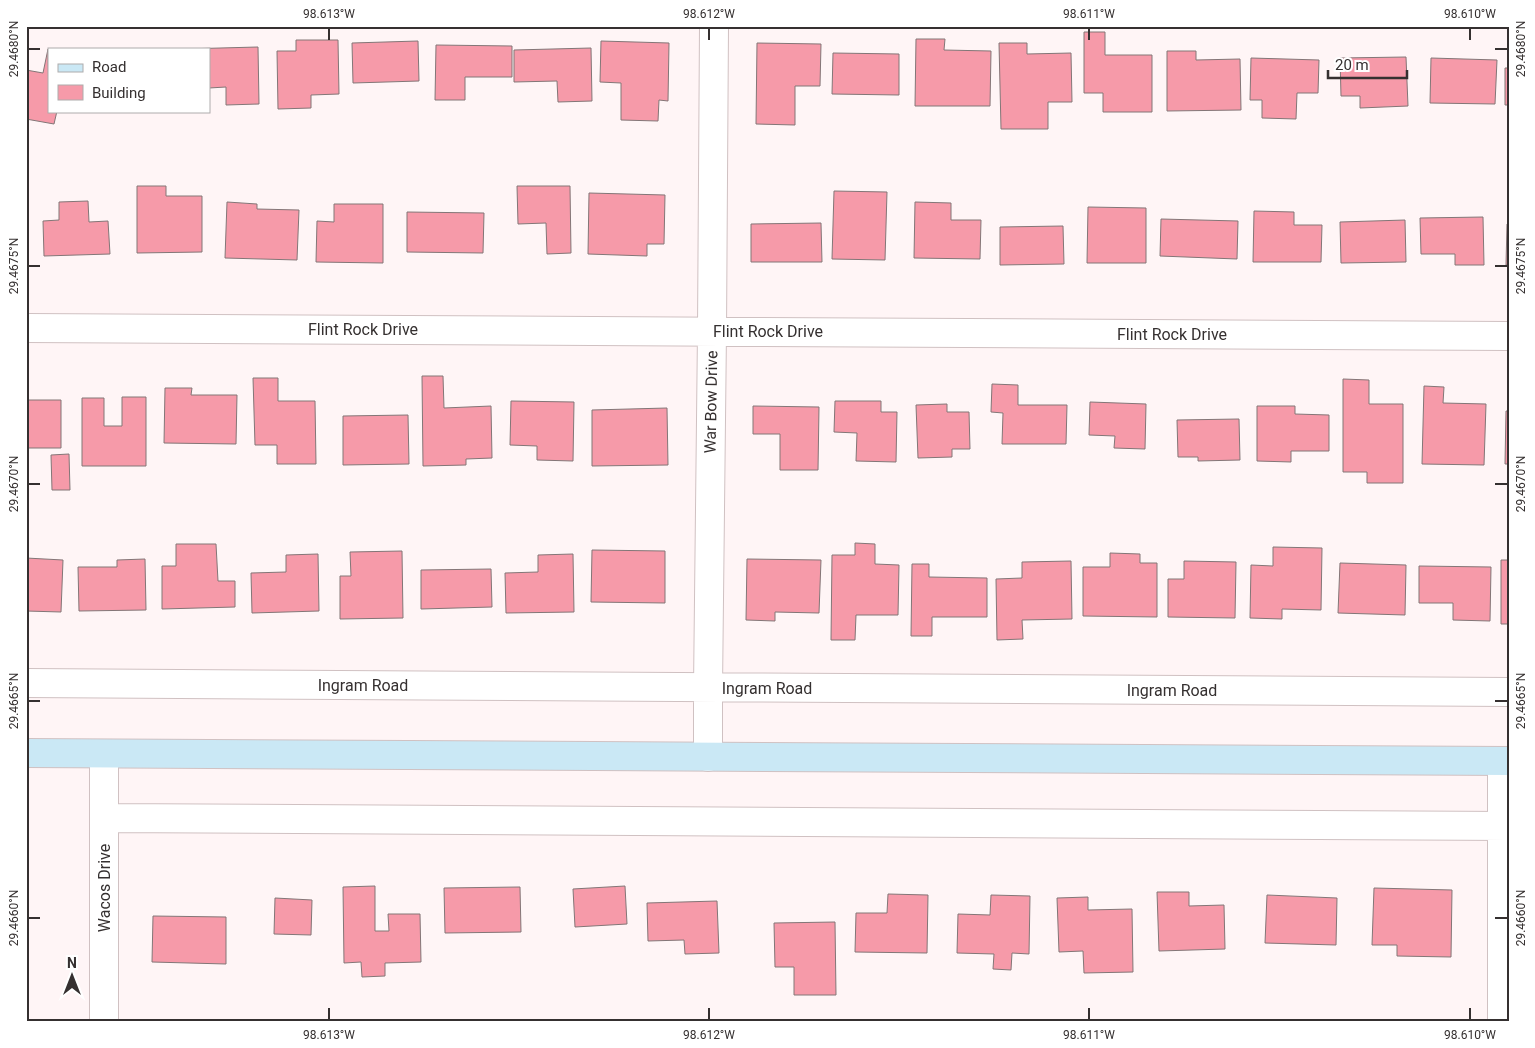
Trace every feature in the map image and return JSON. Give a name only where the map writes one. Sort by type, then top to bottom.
[{"type":"main road","points":[[26,753],[1506,761]]},
{"type":"street","name":"War Bow Drive","points":[[708,757],[714,26]]},
{"type":"street","name":"Flint Rock Drive","points":[[26,328],[1509,336]]},
{"type":"street","name":"Ingram Road","points":[[26,683],[1509,692]]},
{"type":"street","name":"Wacos Drive","points":[[104,754],[104,1022]]},
{"type":"street","points":[[1502,1022],[1506,761]]},
{"type":"street","points":[[104,818],[1506,826]]},
{"type":"building","points":[[1084,32],[1105,32],[1105,55],[1152,55],[1152,112],[1103,112],[1103,93],[1084,93]]},
{"type":"building","points":[[916,39],[945,39],[944,50],[991,51],[990,106],[915,106]]},
{"type":"building","points":[[296,40],[338,40],[339,94],[311,95],[311,108],[278,109],[277,51],[296,51]]},
{"type":"building","points":[[418,41],[419,81],[353,83],[352,43]]},
{"type":"building","points":[[601,41],[669,43],[668,101],[659,100],[658,121],[621,120],[621,83],[600,82]]},
{"type":"building","points":[[757,43],[821,44],[820,86],[795,86],[795,125],[756,124]]},
{"type":"building","points":[[999,43],[1027,43],[1027,54],[1071,53],[1072,102],[1048,102],[1048,129],[1001,129]]},
{"type":"building","points":[[436,45],[512,46],[512,77],[465,77],[465,100],[435,100]]},
{"type":"building","points":[[258,47],[259,104],[226,105],[226,87],[210,88],[210,48]]},
{"type":"building","points":[[591,48],[592,101],[558,102],[557,81],[514,82],[514,50]]},
{"type":"building","points":[[48,49],[48,112],[57,112],[54,124],[26,119],[26,70],[43,73]]},
{"type":"building","points":[[1167,51],[1196,51],[1196,60],[1240,59],[1241,110],[1167,111]]},
{"type":"building","points":[[833,53],[899,54],[899,95],[832,94]]},
{"type":"building","points":[[1406,57],[1408,106],[1360,108],[1360,96],[1341,96],[1340,58]]},
{"type":"building","points":[[1251,58],[1319,60],[1318,93],[1297,93],[1296,119],[1262,118],[1262,100],[1250,100]]},
{"type":"building","points":[[1431,58],[1497,60],[1495,104],[1430,103]]},
{"type":"building","points":[[1505,68],[1509,68],[1509,105],[1505,105]]},
{"type":"building","points":[[137,186],[166,186],[166,196],[202,196],[202,252],[137,253]]},
{"type":"building","points":[[517,186],[570,186],[571,253],[547,254],[546,223],[518,224]]},
{"type":"building","points":[[834,191],[887,192],[885,260],[832,259]]},
{"type":"building","points":[[26,192],[28,250],[26,250]]},
{"type":"building","points":[[589,193],[665,195],[664,244],[647,244],[647,256],[588,254]]},
{"type":"building","points":[[88,201],[89,222],[108,221],[110,254],[44,256],[43,221],[59,220],[59,202]]},
{"type":"building","points":[[227,202],[257,204],[257,209],[299,210],[297,260],[225,258]]},
{"type":"building","points":[[915,202],[951,203],[951,220],[981,220],[980,259],[914,258]]},
{"type":"building","points":[[334,204],[383,204],[383,263],[316,262],[317,221],[334,222]]},
{"type":"building","points":[[1088,207],[1146,208],[1146,263],[1087,263]]},
{"type":"building","points":[[1254,211],[1294,212],[1294,225],[1322,225],[1321,262],[1253,262]]},
{"type":"building","points":[[407,212],[484,213],[483,253],[407,252]]},
{"type":"building","points":[[1483,217],[1484,265],[1455,265],[1455,254],[1421,254],[1420,218]]},
{"type":"building","points":[[1161,219],[1238,221],[1237,259],[1160,256]]},
{"type":"building","points":[[1405,220],[1406,262],[1341,263],[1340,222]]},
{"type":"building","points":[[821,223],[822,262],[751,262],[751,224]]},
{"type":"building","points":[[1507,224],[1509,224],[1509,265],[1506,265]]},
{"type":"building","points":[[1063,226],[1064,264],[1000,265],[1000,227]]},
{"type":"building","points":[[422,376],[443,376],[444,408],[491,406],[492,458],[466,459],[466,465],[423,466]]},
{"type":"building","points":[[253,378],[278,378],[278,401],[315,401],[316,464],[277,464],[277,445],[255,445]]},
{"type":"building","points":[[1343,379],[1369,380],[1369,404],[1403,404],[1403,483],[1367,483],[1367,472],[1343,472]]},
{"type":"building","points":[[992,384],[1018,385],[1018,405],[1067,405],[1066,444],[1002,444],[1003,413],[991,412]]},
{"type":"building","points":[[1424,386],[1444,387],[1443,403],[1486,404],[1484,465],[1422,464]]},
{"type":"building","points":[[165,388],[192,388],[191,395],[237,395],[236,444],[164,443]]},
{"type":"building","points":[[122,397],[146,397],[146,466],[82,466],[82,398],[104,398],[104,426],[122,426]]},
{"type":"building","points":[[26,400],[61,400],[61,448],[26,448]]},
{"type":"building","points":[[511,401],[574,402],[573,461],[537,460],[537,446],[510,445]]},
{"type":"building","points":[[835,401],[881,401],[881,412],[897,412],[896,462],[856,461],[857,433],[834,432]]},
{"type":"building","points":[[1090,402],[1146,404],[1145,449],[1114,448],[1115,436],[1089,435]]},
{"type":"building","points":[[947,404],[947,412],[969,412],[970,449],[952,449],[952,457],[918,458],[916,405]]},
{"type":"building","points":[[753,406],[819,407],[818,470],[780,470],[780,434],[753,434]]},
{"type":"building","points":[[1257,406],[1295,406],[1295,414],[1329,415],[1329,451],[1291,451],[1291,462],[1257,461]]},
{"type":"building","points":[[667,408],[668,465],[592,466],[592,410]]},
{"type":"building","points":[[1506,411],[1509,411],[1509,464],[1505,464]]},
{"type":"building","points":[[408,415],[409,464],[343,465],[343,416]]},
{"type":"building","points":[[1239,419],[1240,460],[1198,461],[1198,457],[1178,457],[1177,420]]},
{"type":"building","points":[[69,454],[70,490],[52,490],[51,455]]},
{"type":"building","points":[[855,543],[875,544],[875,564],[899,565],[898,615],[856,615],[855,640],[831,640],[832,555],[855,555]]},
{"type":"building","points":[[176,544],[216,544],[218,581],[235,581],[235,607],[162,609],[162,566],[176,566]]},
{"type":"building","points":[[1273,547],[1322,548],[1321,610],[1282,609],[1282,619],[1250,618],[1251,565],[1273,566]]},
{"type":"building","points":[[592,550],[665,551],[665,603],[591,602]]},
{"type":"building","points":[[402,551],[403,618],[340,619],[340,576],[351,576],[350,552]]},
{"type":"building","points":[[1110,553],[1140,554],[1140,563],[1157,563],[1157,617],[1083,616],[1083,567],[1110,567]]},
{"type":"building","points":[[318,554],[319,611],[252,613],[251,573],[286,572],[286,555]]},
{"type":"building","points":[[573,554],[574,612],[506,613],[505,573],[538,572],[538,555]]},
{"type":"building","points":[[26,558],[63,560],[61,612],[26,611]]},
{"type":"building","points":[[145,559],[146,610],[79,611],[78,567],[117,567],[117,560]]},
{"type":"building","points":[[747,559],[821,560],[819,613],[775,612],[775,621],[746,620]]},
{"type":"building","points":[[1501,560],[1509,560],[1509,624],[1501,624]]},
{"type":"building","points":[[1071,561],[1072,619],[1022,620],[1023,639],[997,640],[996,579],[1022,578],[1022,562]]},
{"type":"building","points":[[1184,561],[1236,562],[1235,618],[1168,617],[1168,579],[1184,579]]},
{"type":"building","points":[[1340,563],[1406,565],[1405,615],[1338,613]]},
{"type":"building","points":[[912,564],[929,564],[929,577],[987,578],[987,617],[932,617],[932,636],[911,636]]},
{"type":"building","points":[[1419,566],[1491,567],[1490,621],[1453,620],[1453,603],[1419,603]]},
{"type":"building","points":[[491,569],[492,607],[421,609],[421,570]]},
{"type":"building","points":[[375,886],[375,931],[389,931],[388,914],[420,914],[421,962],[385,963],[385,976],[362,977],[361,962],[344,963],[343,887]]},
{"type":"building","points":[[625,886],[627,924],[575,927],[573,889]]},
{"type":"building","points":[[520,887],[521,932],[445,933],[444,888]]},
{"type":"building","points":[[1374,888],[1452,890],[1451,957],[1397,956],[1397,945],[1372,945]]},
{"type":"building","points":[[1157,892],[1189,892],[1189,906],[1224,905],[1225,949],[1159,951]]},
{"type":"building","points":[[888,894],[928,895],[927,953],[855,952],[856,913],[887,913]]},
{"type":"building","points":[[991,895],[1030,896],[1029,954],[1012,953],[1011,970],[993,969],[994,954],[957,953],[958,914],[990,915]]},
{"type":"building","points":[[1267,895],[1337,898],[1336,945],[1265,943]]},
{"type":"building","points":[[1088,897],[1088,910],[1132,909],[1133,972],[1084,973],[1083,951],[1059,952],[1057,898]]},
{"type":"building","points":[[275,898],[312,900],[311,935],[274,934]]},
{"type":"building","points":[[717,901],[719,953],[685,954],[684,940],[648,941],[647,903]]},
{"type":"building","points":[[153,916],[226,917],[226,964],[152,962]]},
{"type":"building","points":[[835,922],[836,995],[794,995],[794,967],[775,967],[774,923]]}]
